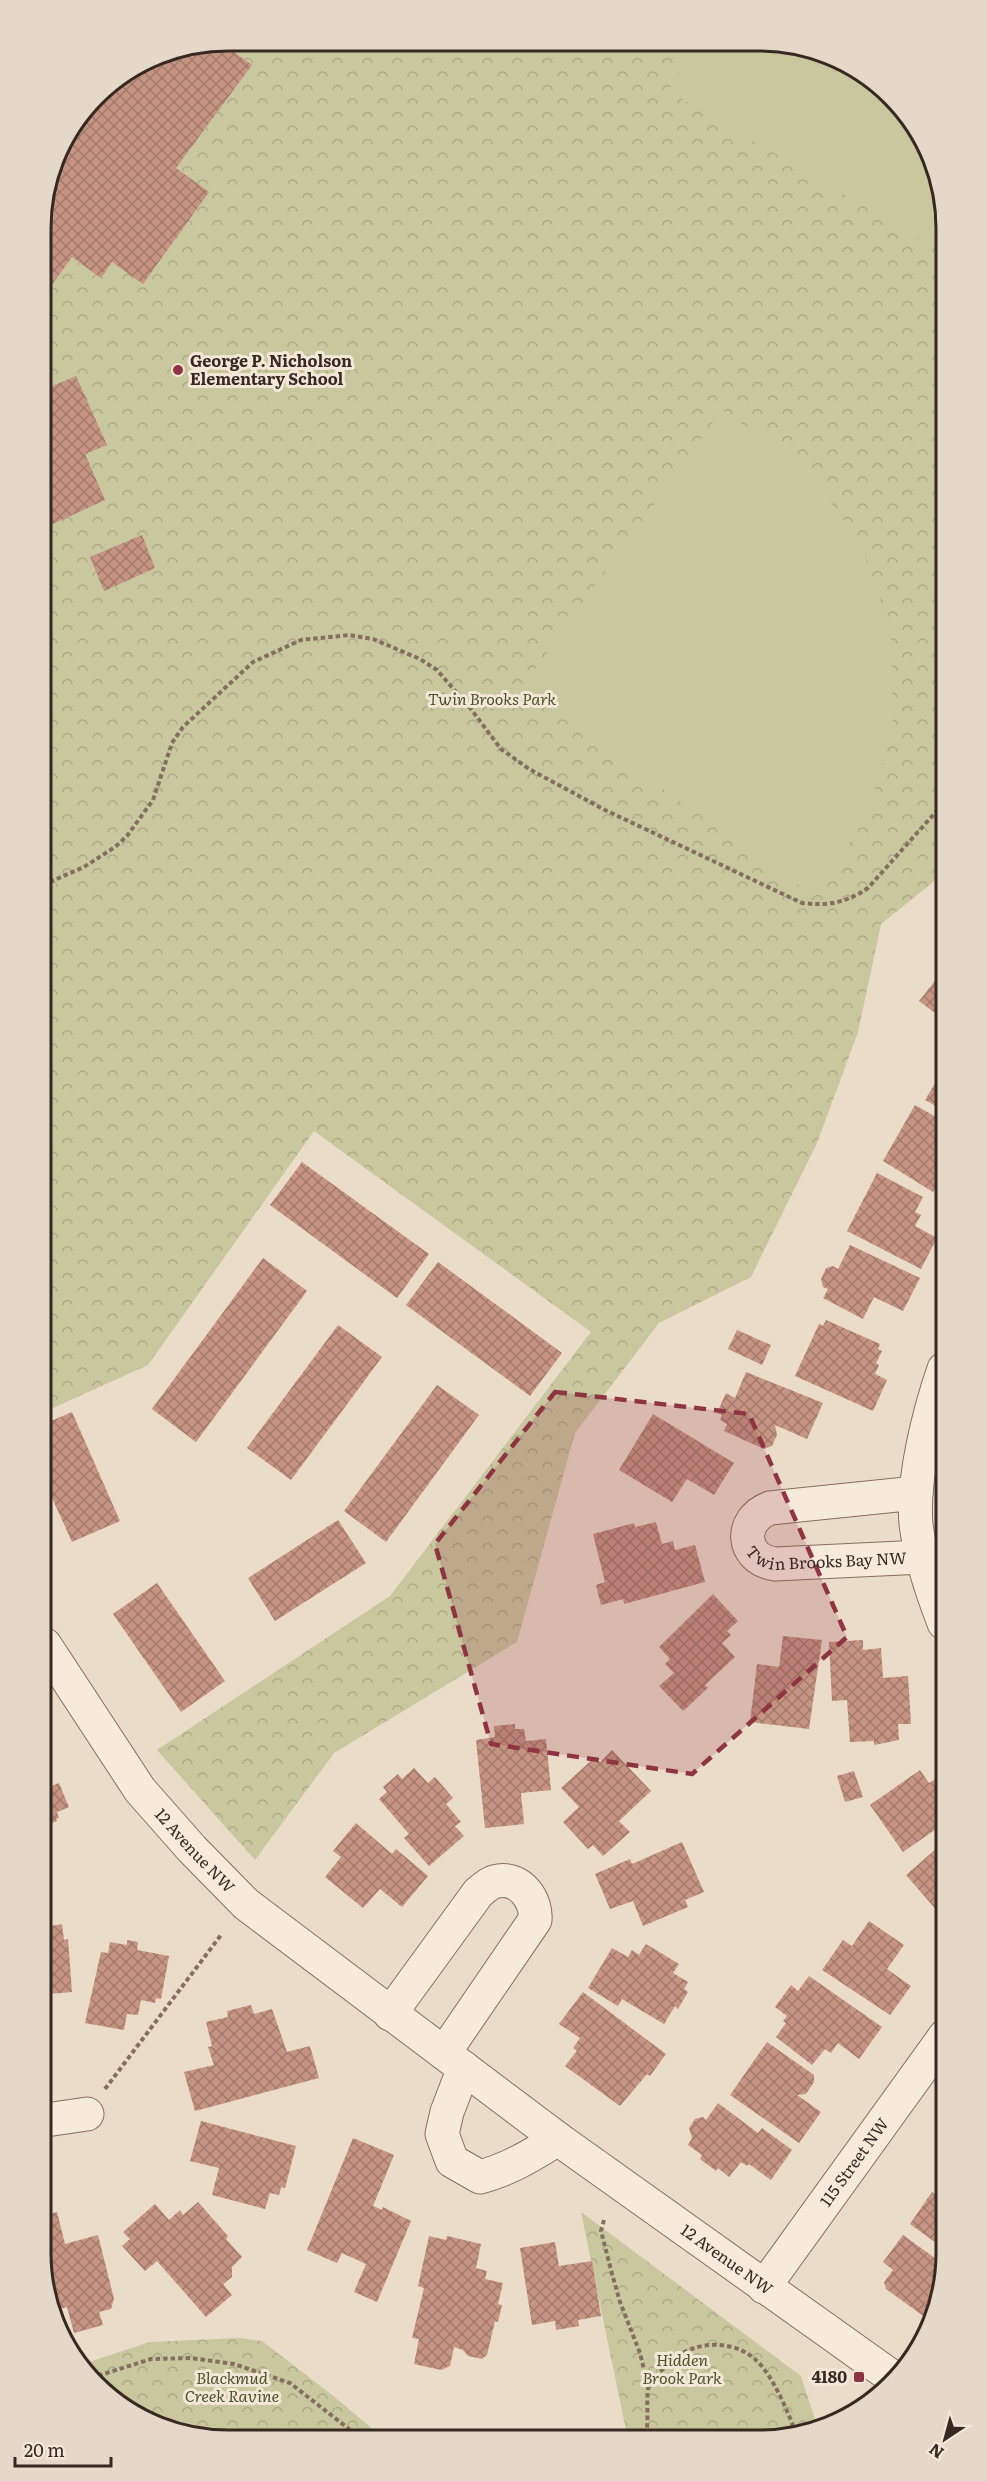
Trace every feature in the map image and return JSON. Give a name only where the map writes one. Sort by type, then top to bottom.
[{"type":"street","name":"Twin Brooks Bay NW","points":[[936,1401],[916,1493],[916,1525],[936,1598]]},
{"type":"street","name":"Twin Brooks Bay NW","points":[[916,1493],[770,1509],[754,1518],[747,1534],[752,1552],[766,1563],[923,1557]]},
{"type":"street","name":"12 Avenue NW","points":[[51,1654],[140,1790],[192,1849],[246,1904],[558,2139],[888,2374]]},
{"type":"street","points":[[390,2014],[478,1893],[492,1882],[500,1880],[519,1886],[533,1901],[536,1910],[535,1920],[454,2061],[442,2134],[452,2161],[480,2177],[504,2171],[558,2139]]},
{"type":"street","name":"115 Street NW","points":[[764,2287],[936,2048]]},
{"type":"street","points":[[51,2119],[87,2114]]},
{"type":"path","points":[[51,881],[84,867],[115,847],[127,836],[153,800],[172,743],[183,727],[253,662],[284,646],[324,636],[349,635],[374,639],[420,659],[449,683],[501,749],[530,769],[605,810],[802,903],[828,905],[844,902],[862,892],[936,812]]},
{"type":"path","points":[[87,2114],[221,1935]]},
{"type":"path","points":[[604,2220],[601,2230],[611,2270],[620,2302],[640,2353],[648,2386],[647,2430]]},
{"type":"path","points":[[648,2386],[660,2370],[678,2355],[699,2346],[719,2344],[738,2349],[757,2361],[787,2408],[793,2426]]},
{"type":"path","points":[[100,2375],[151,2359],[191,2358],[234,2364],[290,2383],[350,2430]]},
{"type":"highlighted area","points":[[555,1392],[749,1414],[847,1637],[692,1774],[491,1744],[435,1544]]},
{"type":"green space","name":"Twin Brooks Park","points":[[216,51],[771,51],[816,60],[837,69],[876,95],[899,120],[923,160],[934,205],[936,228],[936,880],[881,924],[858,1032],[817,1143],[751,1277],[659,1323],[575,1433],[517,1642],[334,1753],[255,1860],[157,1750],[390,1596],[591,1332],[314,1131],[148,1365],[51,1409],[51,216],[60,171],[69,150],[88,120],[103,103],[130,81],[171,60]]},
{"type":"green space","points":[[692,51],[771,51],[816,60],[837,69],[876,95],[892,111],[912,140],[923,160],[930,182],[934,205],[936,249],[668,91]]},
{"type":"green space","points":[[722,410],[801,464],[859,540],[891,630],[893,725],[867,817],[813,895],[521,689]]},
{"type":"green space","name":"Hidden Brook Park","points":[[581,2212],[801,2376],[815,2421],[759,2430],[626,2430]]},
{"type":"green space","name":"Blackmud Creek Ravine","points":[[240,2338],[262,2341],[374,2430],[228,2430],[193,2427],[160,2417],[120,2393],[89,2362],[150,2342]]},
{"type":"building","points":[[233,51],[252,65],[176,168],[209,192],[143,284],[112,262],[101,278],[72,257],[51,286],[51,216],[60,171],[75,139],[103,103],[139,75],[160,64],[193,54]]},
{"type":"building","points":[[76,376],[107,445],[85,454],[105,500],[51,525],[51,387]]},
{"type":"building","points":[[142,535],[155,568],[104,591],[90,557]]},
{"type":"building","points":[[936,980],[936,1014],[919,1001]]},
{"type":"building","points":[[936,1082],[936,1106],[925,1100]]},
{"type":"building","points":[[915,1105],[936,1117],[936,1187],[933,1192],[883,1161]]},
{"type":"building","points":[[302,1162],[429,1254],[397,1298],[270,1205]]},
{"type":"building","points":[[877,1173],[923,1197],[915,1212],[921,1215],[915,1226],[936,1237],[936,1240],[921,1269],[847,1231]]},
{"type":"building","points":[[850,1245],[920,1278],[903,1311],[874,1297],[863,1319],[823,1298],[828,1289],[823,1287],[821,1279],[826,1268],[833,1266],[838,1269]]},
{"type":"building","points":[[263,1258],[307,1291],[196,1442],[152,1409]]},
{"type":"building","points":[[438,1262],[562,1353],[530,1396],[406,1305]]},
{"type":"building","points":[[826,1320],[880,1344],[878,1349],[882,1351],[876,1363],[879,1365],[875,1374],[887,1380],[873,1411],[795,1376],[819,1324],[823,1326]]},
{"type":"building","points":[[338,1325],[382,1357],[291,1480],[247,1448]]},
{"type":"building","points":[[737,1330],[771,1345],[762,1365],[728,1349]]},
{"type":"building","points":[[746,1372],[823,1403],[807,1439],[775,1425],[777,1435],[772,1446],[764,1449],[724,1431],[727,1424],[720,1420],[722,1415],[717,1413],[726,1393],[735,1398]]},
{"type":"building","points":[[437,1385],[479,1415],[386,1542],[344,1511]]},
{"type":"building","points":[[72,1412],[120,1521],[72,1542],[51,1496],[51,1421]]},
{"type":"building","points":[[653,1414],[734,1463],[714,1495],[687,1479],[672,1502],[619,1470]]},
{"type":"building","points":[[338,1520],[366,1563],[275,1621],[248,1578]]},
{"type":"building","points":[[656,1522],[662,1544],[673,1541],[675,1550],[695,1545],[705,1582],[624,1604],[623,1599],[601,1605],[596,1585],[605,1582],[593,1534],[634,1523],[635,1527]]},
{"type":"building","points":[[157,1583],[225,1681],[181,1712],[113,1614]]},
{"type":"building","points":[[713,1594],[738,1621],[727,1631],[731,1635],[722,1643],[735,1657],[705,1685],[708,1688],[683,1711],[659,1686],[674,1673],[665,1664],[670,1659],[659,1647]]},
{"type":"building","points":[[783,1636],[822,1640],[809,1729],[750,1722],[757,1664],[779,1667]]},
{"type":"building","points":[[863,1640],[863,1650],[881,1648],[883,1678],[908,1676],[911,1724],[898,1724],[899,1740],[874,1745],[874,1741],[850,1742],[847,1700],[832,1701],[829,1642]]},
{"type":"building","points":[[515,1724],[515,1729],[524,1729],[526,1741],[546,1739],[551,1790],[521,1793],[524,1824],[485,1828],[476,1740],[495,1737],[494,1726]]},
{"type":"building","points":[[612,1750],[651,1791],[619,1821],[630,1832],[603,1856],[593,1845],[588,1849],[563,1822],[579,1807],[561,1788],[595,1757],[600,1762]]},
{"type":"building","points":[[414,1768],[428,1783],[435,1777],[453,1798],[446,1804],[461,1822],[455,1826],[464,1836],[429,1866],[404,1838],[409,1834],[379,1799],[387,1792],[383,1787],[398,1774],[402,1779]]},
{"type":"building","points":[[920,1770],[929,1783],[936,1779],[936,1829],[903,1852],[870,1805]]},
{"type":"building","points":[[854,1771],[863,1797],[845,1802],[837,1776]]},
{"type":"building","points":[[59,1783],[69,1807],[57,1812],[59,1818],[56,1819],[57,1821],[51,1824],[51,1786]]},
{"type":"building","points":[[356,1823],[392,1854],[396,1849],[428,1876],[402,1907],[380,1889],[363,1908],[325,1877],[341,1857],[333,1851]]},
{"type":"building","points":[[682,1842],[704,1892],[685,1900],[688,1907],[643,1926],[633,1901],[610,1909],[595,1874],[630,1859],[632,1864]]},
{"type":"building","points":[[936,1849],[936,1910],[906,1875]]},
{"type":"building","points":[[869,1921],[904,1945],[887,1969],[911,1986],[890,2015],[822,1970],[843,1940],[852,1946]]},
{"type":"building","points":[[62,1924],[64,1940],[68,1939],[72,1992],[51,1994],[51,1926]]},
{"type":"building","points":[[127,1940],[138,1942],[137,1950],[169,1956],[161,1999],[156,1998],[155,2003],[141,2000],[138,2015],[127,2014],[124,2030],[85,2023],[101,1952],[108,1953],[110,1942],[127,1945]]},
{"type":"building","points":[[646,1944],[679,1964],[673,1973],[688,1982],[684,1989],[688,1992],[678,2009],[675,2006],[664,2024],[622,1999],[618,2006],[588,1988],[612,1948],[628,1957],[632,1950],[639,1955]]},
{"type":"building","points":[[809,1976],[882,2027],[859,2059],[838,2043],[831,2053],[825,2049],[812,2065],[776,2037],[786,2023],[783,2021],[787,2016],[775,2007],[791,1985],[798,1991]]},
{"type":"building","points":[[583,1992],[666,2054],[650,2076],[647,2074],[620,2106],[565,2066],[577,2051],[573,2048],[580,2038],[559,2024]]},
{"type":"building","points":[[251,2005],[254,2014],[272,2009],[287,2052],[310,2046],[319,2078],[195,2111],[184,2072],[214,2065],[208,2047],[212,2046],[206,2022],[228,2017],[227,2011]]},
{"type":"building","points":[[767,2042],[814,2075],[814,2082],[806,2094],[797,2095],[821,2112],[799,2143],[730,2095]]},
{"type":"building","points":[[718,2103],[758,2133],[762,2128],[792,2150],[771,2180],[749,2164],[747,2166],[741,2162],[729,2177],[718,2168],[716,2171],[700,2159],[702,2155],[688,2145],[692,2138],[689,2128],[695,2119],[703,2117],[706,2120]]},
{"type":"building","points":[[201,2121],[296,2146],[285,2188],[281,2187],[279,2195],[270,2193],[265,2209],[212,2195],[219,2168],[190,2161]]},
{"type":"building","points":[[353,2138],[394,2155],[373,2206],[382,2210],[383,2207],[411,2221],[377,2302],[354,2292],[366,2264],[342,2253],[337,2263],[307,2250]]},
{"type":"building","points":[[932,2192],[936,2195],[936,2243],[910,2224]]},
{"type":"building","points":[[198,2202],[228,2236],[226,2239],[242,2257],[232,2267],[232,2277],[223,2284],[232,2295],[206,2317],[157,2261],[145,2271],[122,2246],[130,2239],[123,2232],[155,2204],[169,2220],[180,2210],[183,2215]]},
{"type":"building","points":[[57,2212],[65,2244],[98,2235],[114,2299],[111,2309],[99,2312],[103,2325],[74,2333],[67,2307],[60,2309],[53,2276],[51,2214]]},
{"type":"building","points":[[903,2235],[936,2259],[930,2299],[924,2317],[886,2289],[884,2282],[893,2270],[883,2262]]},
{"type":"building","points":[[429,2236],[446,2240],[447,2236],[481,2244],[476,2268],[487,2271],[485,2279],[503,2283],[498,2304],[502,2305],[498,2322],[495,2321],[487,2355],[482,2359],[468,2356],[463,2350],[454,2347],[450,2366],[441,2370],[414,2364],[419,2339],[412,2338],[424,2288],[418,2286]]},
{"type":"building","points":[[555,2242],[559,2266],[592,2261],[601,2316],[578,2320],[579,2326],[556,2330],[555,2321],[532,2325],[520,2248]]},
{"type":"place","name":"George P. Nicholson Elementary School","points":[[178,370]]},
{"type":"place","name":"4180","points":[[859,2377]]}]
